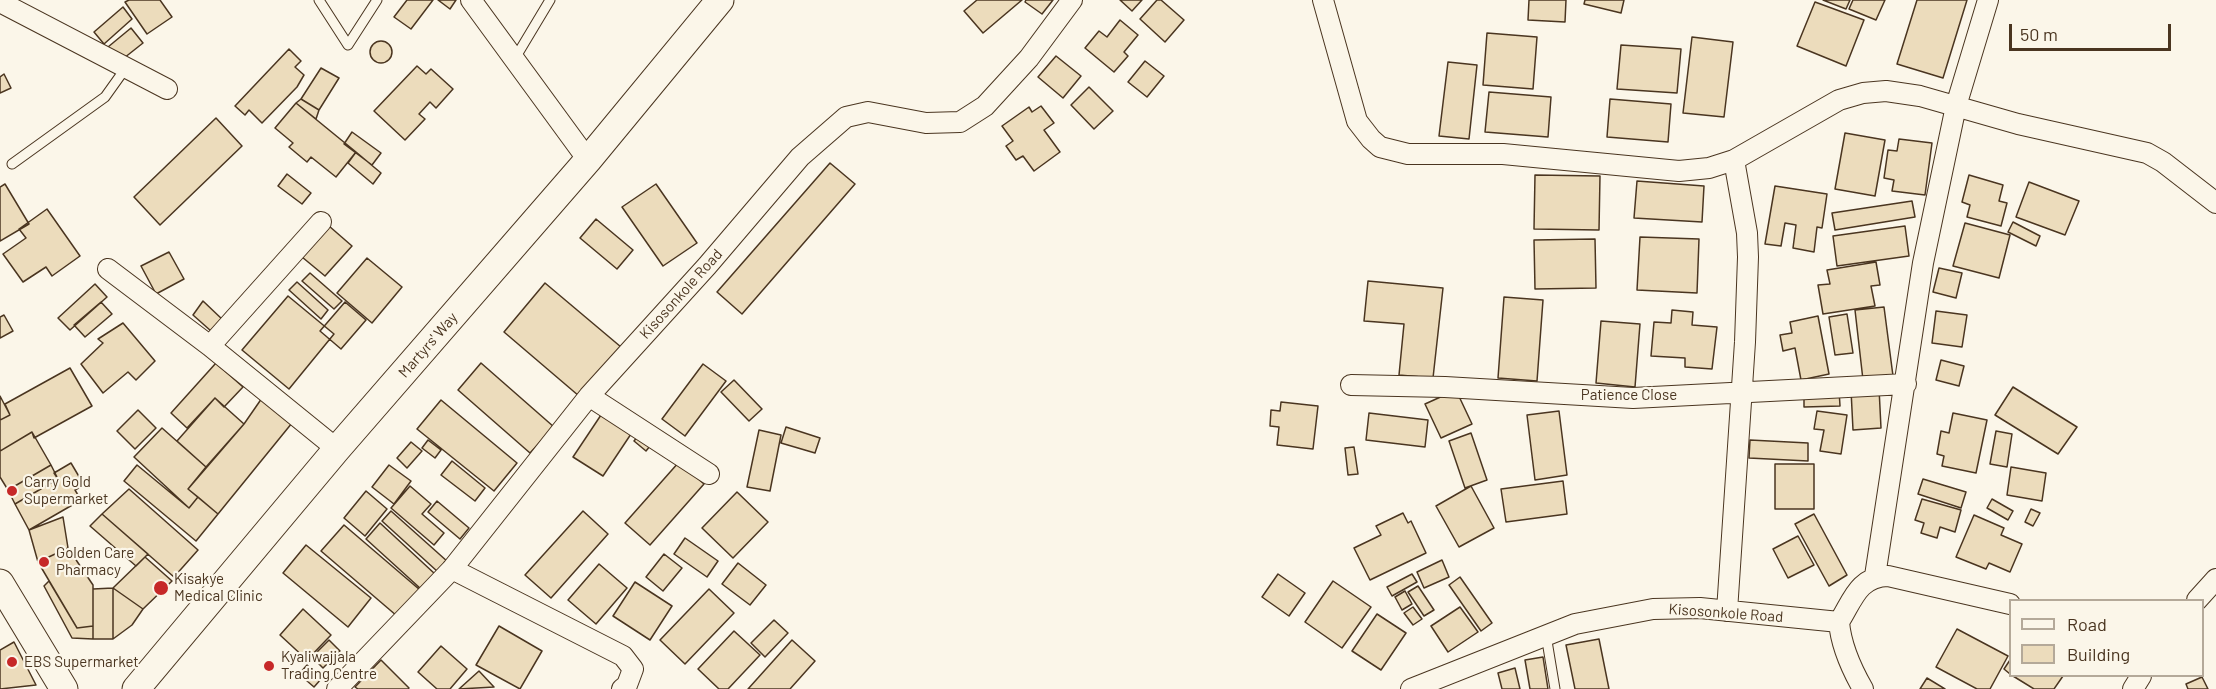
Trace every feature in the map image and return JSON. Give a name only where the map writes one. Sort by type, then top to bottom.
[{"type":"main road","name":"Martyrs' Way","points":[[136,689],[337,449],[588,160],[720,0]]},
{"type":"main road","points":[[0,582],[64,689]]},
{"type":"street","points":[[471,0],[588,160]]},
{"type":"street","name":"Kisosonkole Road","points":[[337,689],[452,569],[590,396],[707,266],[800,157],[846,117],[868,112],[926,123],[960,122],[986,106],[1029,58],[1072,0]]},
{"type":"street","points":[[1323,0],[1357,121],[1380,147],[1408,154],[1503,154],[1679,171],[1709,168],[1734,160],[1839,100],[1863,93],[1886,91],[1920,96],[2018,124],[2147,153],[2163,162],[2216,203]]},
{"type":"street","points":[[1875,576],[1923,263],[1956,106],[1988,0]]},
{"type":"street","points":[[0,2],[166,89]]},
{"type":"street","points":[[1726,611],[1742,393],[1748,257],[1747,233],[1734,160]]},
{"type":"street","points":[[210,346],[321,222]]},
{"type":"street","points":[[108,269],[210,346],[337,449]]},
{"type":"street","name":"Patience Close","points":[[1351,385],[1444,387],[1633,398],[1906,384]]},
{"type":"street","points":[[590,396],[709,474]]},
{"type":"street","points":[[452,569],[623,656],[633,669],[627,685],[622,689]]},
{"type":"street","points":[[1863,689],[1840,638],[1839,622],[1862,584],[1875,576],[1888,576],[2009,604]]},
{"type":"street","points":[[2198,599],[2216,579]]},
{"type":"street","name":"Kisosonkole Road","points":[[1411,689],[1575,624],[1653,609],[1700,608],[1839,622]]},
{"type":"lane","points":[[319,0],[348,45],[377,0]]},
{"type":"lane","points":[[514,60],[550,0]]},
{"type":"lane","points":[[12,164],[105,97],[125,69]]},
{"type":"lane","points":[[1546,635],[1555,689]]},
{"type":"building","points":[[160,0],[172,17],[147,34],[125,2]]},
{"type":"building","points":[[407,0],[433,0],[411,29],[394,17]]},
{"type":"building","points":[[438,0],[456,0],[450,9]]},
{"type":"building","points":[[977,0],[1022,0],[983,33],[964,11]]},
{"type":"building","points":[[1026,0],[1053,0],[1042,14],[1025,2]]},
{"type":"building","points":[[1120,0],[1142,0],[1132,11]]},
{"type":"building","points":[[1157,0],[1161,0],[1184,20],[1165,42],[1140,19]]},
{"type":"building","points":[[1529,0],[1566,0],[1565,22],[1528,20]]},
{"type":"building","points":[[1585,0],[1624,0],[1621,13],[1584,4]]},
{"type":"building","points":[[1823,0],[1850,0],[1846,9]]},
{"type":"building","points":[[1853,0],[1885,0],[1876,20],[1849,9]]},
{"type":"building","points":[[1917,0],[1967,0],[1943,78],[1897,64]]},
{"type":"building","points":[[1815,2],[1864,20],[1846,66],[1797,46]]},
{"type":"building","points":[[123,7],[132,19],[104,44],[94,32]]},
{"type":"building","points":[[1120,20],[1138,35],[1124,52],[1128,56],[1114,72],[1085,48],[1099,31],[1107,37]]},
{"type":"building","points":[[131,28],[143,43],[119,62],[108,47]]},
{"type":"building","points":[[1487,33],[1537,37],[1533,89],[1483,85]]},
{"type":"building","points":[[1692,37],[1733,42],[1724,117],[1683,113]]},
{"type":"building","points":[[381,41],[391,48],[392,52],[385,62],[381,63],[371,56],[370,52],[377,42]]},
{"type":"building","points":[[1621,45],[1681,49],[1677,93],[1617,89]]},
{"type":"building","points":[[289,49],[301,61],[295,67],[304,75],[297,87],[262,123],[249,110],[245,115],[235,106]]},
{"type":"building","points":[[1056,56],[1081,76],[1063,98],[1038,77]]},
{"type":"building","points":[[1145,61],[1164,76],[1147,97],[1128,82]]},
{"type":"building","points":[[1448,62],[1477,65],[1469,139],[1439,136]]},
{"type":"building","points":[[417,66],[426,74],[431,69],[453,89],[436,108],[430,102],[419,114],[425,119],[405,140],[374,111]]},
{"type":"building","points":[[321,68],[339,78],[319,110],[301,99]]},
{"type":"building","points":[[4,74],[11,88],[0,93],[0,77]]},
{"type":"building","points":[[1089,87],[1113,111],[1094,129],[1071,105]]},
{"type":"building","points":[[1489,92],[1551,97],[1548,137],[1485,132]]},
{"type":"building","points":[[301,99],[319,110],[316,119],[296,103]]},
{"type":"building","points":[[1610,99],[1671,104],[1668,142],[1607,137]]},
{"type":"building","points":[[296,103],[356,152],[336,177],[311,157],[307,162],[289,147],[293,143],[275,128]]},
{"type":"building","points":[[1041,106],[1054,123],[1044,130],[1060,152],[1034,171],[1023,156],[1016,160],[1006,146],[1013,141],[1002,126],[1029,107],[1032,112]]},
{"type":"building","points":[[216,118],[242,146],[160,225],[134,197]]},
{"type":"building","points":[[352,132],[381,153],[372,165],[344,144]]},
{"type":"building","points":[[1845,133],[1885,140],[1875,196],[1835,189]]},
{"type":"building","points":[[1899,139],[1932,143],[1925,195],[1892,191],[1894,180],[1884,178],[1888,150],[1897,151]]},
{"type":"building","points":[[356,152],[381,173],[373,184],[348,163]]},
{"type":"building","points":[[830,163],[855,184],[742,314],[717,292]]},
{"type":"building","points":[[287,174],[311,193],[302,204],[278,186]]},
{"type":"building","points":[[1535,175],[1600,176],[1599,230],[1534,229]]},
{"type":"building","points":[[1969,175],[2003,185],[1999,201],[2007,203],[2001,226],[1967,217],[1970,205],[1962,202]]},
{"type":"building","points":[[1637,181],[1704,186],[1702,222],[1634,218]]},
{"type":"building","points":[[2029,182],[2079,201],[2065,235],[2016,217]]},
{"type":"building","points":[[5,184],[29,224],[0,241],[0,187]]},
{"type":"building","points":[[656,184],[697,243],[663,266],[622,207]]},
{"type":"building","points":[[1775,186],[1827,194],[1822,228],[1817,227],[1814,252],[1793,248],[1796,225],[1785,223],[1781,246],[1765,244]]},
{"type":"building","points":[[1912,201],[1915,217],[1835,230],[1832,213]]},
{"type":"building","points":[[47,209],[80,256],[52,276],[46,267],[23,282],[3,254],[26,238],[19,229]]},
{"type":"building","points":[[596,219],[633,250],[617,269],[580,238]]},
{"type":"building","points":[[2013,222],[2040,236],[2036,246],[2008,232]]},
{"type":"building","points":[[1965,223],[2010,235],[1999,278],[1953,266]]},
{"type":"building","points":[[329,226],[352,246],[325,276],[302,257]]},
{"type":"building","points":[[1905,226],[1909,256],[1837,266],[1833,236]]},
{"type":"building","points":[[1640,237],[1699,239],[1697,293],[1637,290]]},
{"type":"building","points":[[1595,239],[1596,288],[1535,289],[1534,240]]},
{"type":"building","points":[[169,252],[184,279],[156,294],[141,266]]},
{"type":"building","points":[[367,258],[402,287],[372,323],[337,293]]},
{"type":"building","points":[[1876,262],[1880,285],[1871,286],[1875,306],[1823,314],[1818,285],[1830,284],[1827,270]]},
{"type":"building","points":[[1939,268],[1962,273],[1956,298],[1933,292]]},
{"type":"building","points":[[310,273],[342,301],[334,309],[302,281]]},
{"type":"building","points":[[1368,281],[1443,288],[1433,378],[1399,375],[1404,324],[1364,321]]},
{"type":"building","points":[[297,282],[328,310],[321,319],[289,290]]},
{"type":"building","points":[[545,283],[621,347],[579,396],[504,332]]},
{"type":"building","points":[[95,284],[107,297],[70,330],[58,318]]},
{"type":"building","points":[[288,296],[334,334],[289,389],[242,350]]},
{"type":"building","points":[[1504,297],[1543,300],[1537,381],[1498,378]]},
{"type":"building","points":[[203,301],[224,321],[211,331],[193,315]]},
{"type":"building","points":[[101,302],[112,314],[85,337],[74,325]]},
{"type":"building","points":[[345,302],[366,320],[341,349],[320,331]]},
{"type":"building","points":[[1884,307],[1893,376],[1863,380],[1855,310]]},
{"type":"building","points":[[1672,310],[1693,312],[1692,325],[1717,327],[1712,369],[1685,367],[1685,358],[1651,356],[1654,322],[1671,323]]},
{"type":"building","points":[[1936,311],[1967,315],[1962,347],[1932,343]]},
{"type":"building","points":[[1847,314],[1853,353],[1835,355],[1829,317]]},
{"type":"building","points":[[4,315],[13,331],[0,338],[0,317]]},
{"type":"building","points":[[1818,316],[1829,374],[1801,380],[1795,348],[1783,351],[1780,335],[1792,333],[1790,322]]},
{"type":"building","points":[[1601,321],[1640,324],[1635,387],[1596,383]]},
{"type":"building","points":[[123,323],[155,361],[136,380],[128,372],[103,393],[81,364],[103,343],[98,339]]},
{"type":"building","points":[[1941,360],[1964,366],[1959,386],[1936,380]]},
{"type":"building","points":[[216,363],[243,387],[224,407],[215,398],[187,428],[171,413]]},
{"type":"building","points":[[481,363],[554,427],[530,453],[458,390]]},
{"type":"building","points":[[703,364],[726,381],[685,436],[662,419]]},
{"type":"building","points":[[70,368],[92,406],[34,438],[32,432],[0,451],[0,420],[10,415],[5,404]]},
{"type":"building","points":[[734,380],[762,409],[749,421],[721,392]]},
{"type":"building","points":[[2013,387],[2077,427],[2058,454],[1995,415]]},
{"type":"building","points":[[1879,388],[1881,428],[1853,430],[1851,390]]},
{"type":"building","points":[[1456,390],[1472,424],[1441,438],[1425,404]]},
{"type":"building","points":[[1839,390],[1840,406],[1804,407],[1804,391]]},
{"type":"building","points":[[0,396],[10,415],[0,420]]},
{"type":"building","points":[[215,398],[244,424],[206,467],[177,441]]},
{"type":"building","points":[[262,398],[292,423],[218,514],[188,489],[244,424]]},
{"type":"building","points":[[441,400],[517,463],[494,491],[417,429]]},
{"type":"building","points":[[1281,402],[1318,406],[1313,449],[1277,445],[1279,427],[1270,426],[1271,410],[1280,411]]},
{"type":"building","points":[[138,410],[156,428],[135,449],[117,431]]},
{"type":"building","points":[[1559,411],[1567,475],[1535,480],[1527,415]]},
{"type":"building","points":[[1817,411],[1847,415],[1841,454],[1820,451],[1824,430],[1814,429]]},
{"type":"building","points":[[1369,413],[1428,420],[1425,447],[1366,440]]},
{"type":"building","points":[[1953,413],[1987,420],[1976,473],[1942,466],[1944,456],[1937,454],[1941,431],[1949,433]]},
{"type":"building","points":[[601,415],[631,434],[603,476],[573,457]]},
{"type":"building","points":[[786,427],[820,438],[815,453],[781,443]]},
{"type":"building","points":[[162,428],[206,467],[188,489],[198,497],[189,508],[134,457]]},
{"type":"building","points":[[759,430],[781,435],[770,491],[747,487]]},
{"type":"building","points":[[642,431],[654,441],[646,451],[634,441]]},
{"type":"building","points":[[1996,431],[2012,434],[2007,467],[1990,464]]},
{"type":"building","points":[[32,432],[51,465],[8,490],[0,477],[0,451]]},
{"type":"building","points":[[1471,433],[1487,480],[1465,488],[1449,441]]},
{"type":"building","points":[[428,440],[441,450],[435,458],[422,448]]},
{"type":"building","points":[[1750,440],[1808,443],[1808,461],[1749,458]]},
{"type":"building","points":[[411,442],[422,451],[407,468],[397,458]]},
{"type":"building","points":[[1354,447],[1358,474],[1348,475],[1345,448]]},
{"type":"building","points":[[452,461],[485,488],[475,501],[441,475]]},
{"type":"building","points":[[679,462],[704,484],[650,545],[625,523]]},
{"type":"building","points":[[71,463],[84,485],[75,490],[81,500],[29,530],[15,504],[58,479],[54,473]]},
{"type":"building","points":[[1775,464],[1814,464],[1814,509],[1775,509]]},
{"type":"building","points":[[51,465],[58,479],[15,504],[8,490]]},
{"type":"building","points":[[137,465],[189,508],[198,497],[218,514],[196,541],[124,481]]},
{"type":"building","points":[[389,465],[411,481],[394,504],[372,487]]},
{"type":"building","points":[[2011,467],[2046,473],[2042,501],[2007,495]]},
{"type":"building","points":[[1923,479],[1966,492],[1961,508],[1918,494]]},
{"type":"building","points":[[1563,481],[1567,514],[1506,522],[1501,489]]},
{"type":"building","points":[[410,486],[431,504],[422,514],[444,533],[434,545],[391,508]]},
{"type":"building","points":[[1471,486],[1494,528],[1459,547],[1436,506]]},
{"type":"building","points":[[129,489],[198,550],[174,577],[102,514]]},
{"type":"building","points":[[366,491],[387,509],[365,536],[344,518]]},
{"type":"building","points":[[737,492],[768,522],[733,558],[702,528]]},
{"type":"building","points":[[1922,499],[1961,510],[1955,532],[1940,527],[1937,538],[1921,533],[1924,523],[1915,520]]},
{"type":"building","points":[[1992,499],[2013,511],[2008,520],[1987,508]]},
{"type":"building","points":[[437,501],[469,528],[460,539],[428,512]]},
{"type":"building","points":[[2031,509],[2040,513],[2033,526],[2025,522]]},
{"type":"building","points":[[391,511],[448,562],[438,572],[382,521]]},
{"type":"building","points":[[583,511],[608,534],[551,598],[525,575]]},
{"type":"building","points":[[1403,513],[1408,523],[1411,521],[1426,553],[1370,580],[1354,548],[1381,535],[1376,526]]},
{"type":"building","points":[[102,514],[148,554],[136,566],[90,526]]},
{"type":"building","points":[[1814,514],[1847,575],[1829,586],[1795,524]]},
{"type":"building","points":[[1974,515],[2004,528],[2001,535],[2022,544],[2010,572],[1989,563],[1986,569],[1956,557]]},
{"type":"building","points":[[63,517],[68,548],[38,562],[29,530]]},
{"type":"building","points":[[380,523],[435,574],[421,589],[366,539]]},
{"type":"building","points":[[344,525],[420,590],[397,616],[321,551]]},
{"type":"building","points":[[1798,536],[1814,565],[1788,578],[1773,549]]},
{"type":"building","points":[[685,538],[718,561],[707,577],[674,554]]},
{"type":"building","points":[[306,545],[371,598],[348,627],[283,573]]},
{"type":"building","points":[[68,548],[93,585],[93,626],[77,628],[38,562]]},
{"type":"building","points":[[664,554],[682,568],[663,591],[646,577]]},
{"type":"building","points":[[145,557],[172,581],[143,609],[113,588]]},
{"type":"building","points":[[1442,560],[1449,577],[1424,588],[1417,572]]},
{"type":"building","points":[[738,563],[766,585],[750,605],[722,584]]},
{"type":"building","points":[[599,564],[627,588],[596,624],[568,600]]},
{"type":"building","points":[[1278,574],[1305,593],[1289,616],[1262,597]]},
{"type":"building","points":[[1412,574],[1417,582],[1392,596],[1387,587]]},
{"type":"building","points":[[1460,577],[1492,623],[1481,631],[1449,585]]},
{"type":"building","points":[[49,581],[77,628],[93,626],[93,639],[72,638],[44,586]]},
{"type":"building","points":[[1333,581],[1371,607],[1342,648],[1305,622]]},
{"type":"building","points":[[635,582],[672,606],[650,640],[613,616]]},
{"type":"building","points":[[1418,586],[1434,610],[1424,616],[1408,592]]},
{"type":"building","points":[[113,588],[143,609],[132,625],[113,639]]},
{"type":"building","points":[[113,588],[113,639],[93,639],[93,589]]},
{"type":"building","points":[[709,589],[734,613],[685,664],[660,640]]},
{"type":"building","points":[[1405,591],[1412,604],[1402,610],[1395,597]]},
{"type":"building","points":[[1413,607],[1422,619],[1413,625],[1404,613]]},
{"type":"building","points":[[1460,607],[1478,632],[1448,652],[1431,626]]},
{"type":"building","points":[[303,609],[331,635],[307,660],[280,635]]},
{"type":"building","points":[[1377,614],[1406,633],[1381,670],[1352,651]]},
{"type":"building","points":[[774,620],[788,633],[765,657],[751,643]]},
{"type":"building","points":[[499,626],[542,651],[520,689],[476,665]]},
{"type":"building","points":[[1957,629],[2008,656],[1990,689],[1977,689],[1936,667]]},
{"type":"building","points":[[734,631],[760,655],[728,689],[719,689],[698,669]]},
{"type":"building","points":[[1599,639],[1609,689],[1575,689],[1566,645]]},
{"type":"building","points":[[329,640],[340,651],[323,668],[312,657]]},
{"type":"building","points":[[792,640],[815,661],[790,689],[748,689]]},
{"type":"building","points":[[14,642],[36,685],[0,689],[0,650]]},
{"type":"building","points":[[441,646],[467,669],[450,689],[437,689],[418,672]]},
{"type":"building","points":[[1543,657],[1548,689],[1530,689],[1525,660]]},
{"type":"building","points":[[381,660],[408,689],[358,689],[355,687]]},
{"type":"building","points":[[2009,662],[2009,673],[2004,669]]},
{"type":"building","points":[[307,665],[322,678],[314,687],[299,674]]},
{"type":"building","points":[[1515,668],[1520,689],[1502,689],[1498,673]]},
{"type":"building","points":[[479,671],[494,687],[459,689]]},
{"type":"building","points":[[2015,677],[2062,677],[2054,689],[2034,689]]},
{"type":"building","points":[[2202,677],[2208,689],[2188,689],[2186,684]]},
{"type":"building","points":[[1927,678],[1945,689],[1920,689]]},
{"type":"place","name":"Carry Gold Supermarket","points":[[12,491]]},
{"type":"place","name":"Golden Care Pharmacy","points":[[44,562]]},
{"type":"place","name":"Kisakye Medical Clinic","points":[[161,588]]},
{"type":"place","name":"EBS Supermarket","points":[[12,662]]},
{"type":"place","name":"Kyaliwajjala Trading Centre","points":[[269,666]]}]
